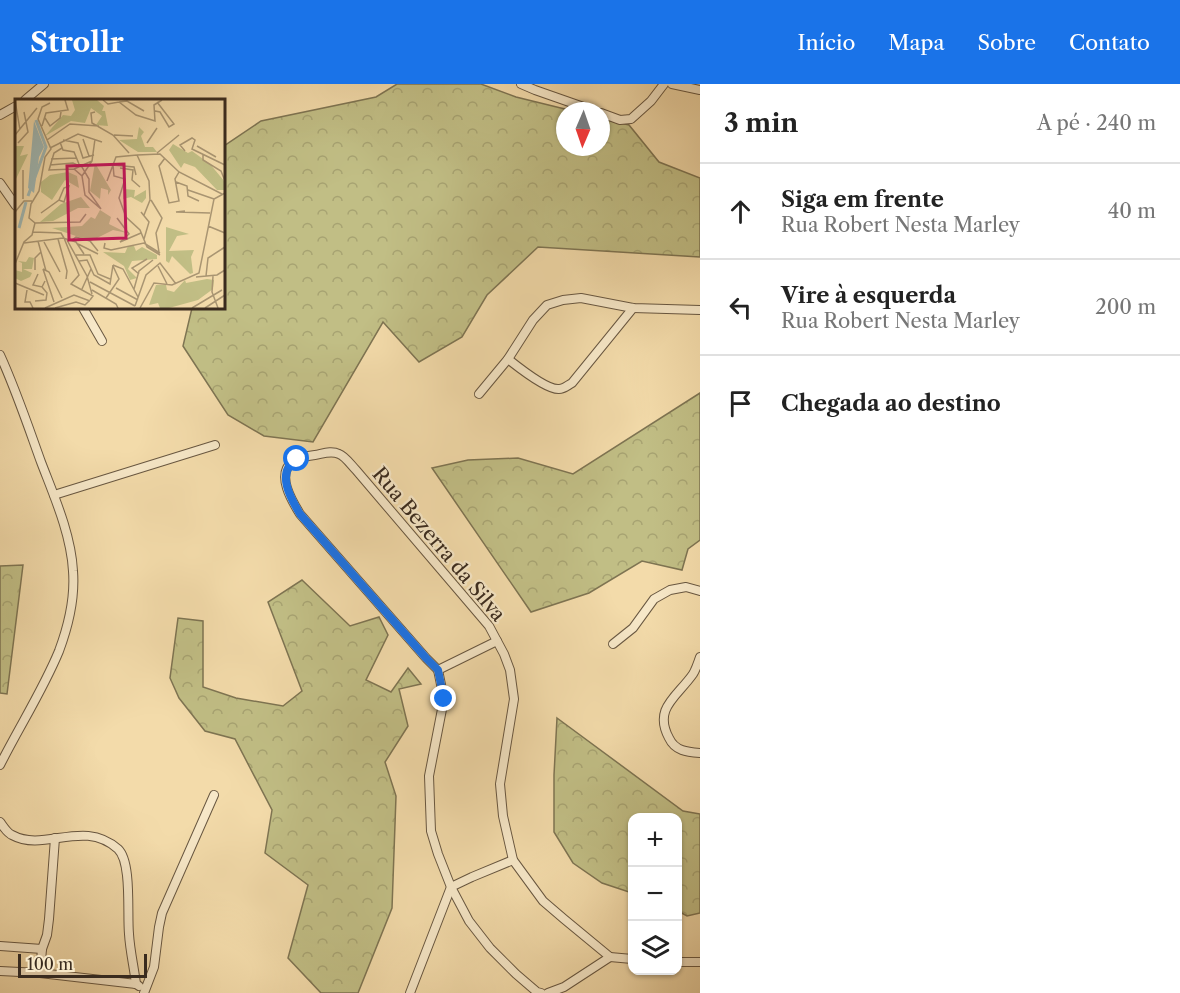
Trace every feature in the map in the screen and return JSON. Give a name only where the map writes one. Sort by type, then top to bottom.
[{"type":"street","points":[[26,99],[44,84]]},
{"type":"street","points":[[521,84],[569,102]]},
{"type":"street","points":[[610,116],[620,120],[631,119],[651,101],[664,84]]},
{"type":"street","points":[[672,84],[700,90]]},
{"type":"street","points":[[0,115],[15,107]]},
{"type":"street","points":[[0,183],[15,205]]},
{"type":"street","points":[[479,394],[508,359],[533,320],[547,305],[581,298],[633,308],[700,310]]},
{"type":"street","points":[[508,359],[552,388],[561,389],[572,383],[633,308]]},
{"type":"street","points":[[84,309],[102,341]]},
{"type":"street","points":[[0,355],[54,495],[71,552],[74,573],[70,609],[59,650],[0,765]]},
{"type":"street","points":[[54,495],[215,445]]},
{"type":"street","name":"Rua Bezerra da Silva","points":[[438,670],[300,514],[286,483],[291,463],[300,458],[329,452],[340,454],[489,626],[510,670],[514,699],[500,784],[503,816],[513,860],[543,901],[610,957]]},
{"type":"street","points":[[613,644],[633,628],[654,599],[670,590],[686,587],[700,591]]},
{"type":"street","points":[[497,641],[438,670],[444,699],[429,776],[431,831],[451,887],[469,921],[490,948],[516,974],[541,993]]},
{"type":"street","points":[[700,657],[694,673],[664,709],[663,727],[670,741],[680,751],[700,753]]},
{"type":"street","points":[[0,971],[40,973],[136,984],[145,991],[154,967],[162,913],[214,795]]},
{"type":"street","points":[[0,822],[10,835],[23,839],[97,836],[122,854],[125,861],[129,933],[136,984]]},
{"type":"street","points":[[40,973],[50,910],[55,838]]},
{"type":"street","points":[[410,993],[451,887],[513,860]]},
{"type":"street","points":[[0,946],[42,949]]},
{"type":"street","points":[[549,993],[564,987],[610,957],[628,959]]},
{"type":"street","points":[[682,962],[700,962]]},
{"type":"green space","points":[[397,84],[481,84],[516,97],[556,107],[556,156],[610,156],[610,120],[629,125],[659,162],[700,178],[700,257],[538,247],[487,295],[462,337],[419,362],[383,322],[313,442],[264,436],[228,415],[183,346],[192,309],[225,309],[225,145],[261,121],[376,97]]},
{"type":"green space","points":[[700,393],[700,540],[688,549],[682,570],[642,561],[589,593],[531,612],[432,468],[468,460],[518,458],[573,474]]},
{"type":"green space","points":[[23,565],[7,694],[0,693],[0,566]]},
{"type":"green space","points":[[302,580],[350,626],[379,617],[388,635],[366,680],[391,692],[408,668],[421,684],[399,689],[408,726],[385,762],[396,796],[392,908],[358,993],[321,993],[288,958],[308,885],[265,853],[272,810],[235,739],[205,731],[179,698],[170,678],[178,618],[203,621],[203,687],[236,698],[283,706],[302,691],[268,602]]},
{"type":"green space","points":[[557,718],[683,811],[700,814],[700,913],[687,916],[682,913],[682,813],[628,813],[628,892],[602,883],[573,863],[554,832]]},
{"type":"route","points":[[297,459],[288,468],[286,483],[300,514],[438,670],[444,699]]}]
